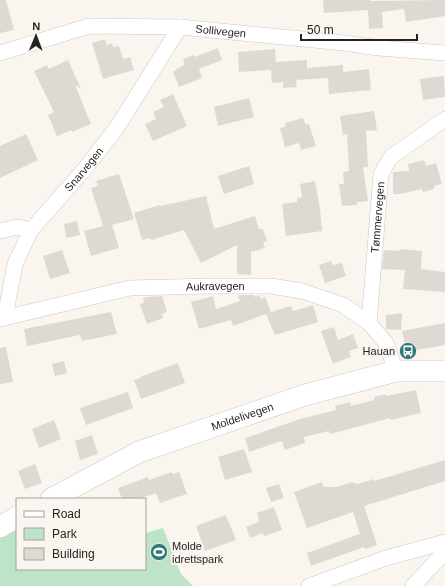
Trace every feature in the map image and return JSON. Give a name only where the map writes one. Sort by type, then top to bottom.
[{"type":"main road","name":"Moldelivegen","points":[[53,498],[139,452],[305,394],[396,371],[445,371]]},
{"type":"main road","points":[[0,527],[16,518]]},
{"type":"street","name":"Sollivegen","points":[[0,52],[89,26],[180,27],[344,43],[380,48],[445,53]]},
{"type":"street","name":"Snarvegen","points":[[3,318],[14,264],[31,230],[116,129],[180,27]]},
{"type":"street","name":"Tømmervegen","points":[[370,323],[381,174],[391,157],[445,119]]},
{"type":"street","points":[[0,231],[18,227],[31,230]]},
{"type":"street","name":"Aukravegen","points":[[3,318],[130,288],[270,286],[302,291],[343,305],[370,323],[386,343],[396,371]]},
{"type":"street","points":[[309,586],[386,558],[445,542]]},
{"type":"street","points":[[413,586],[445,552]]},
{"type":"green space","name":"Molde idrettspark","points":[[16,525],[16,570],[146,570],[146,533],[163,528],[181,574],[193,586],[0,586],[0,534]]},
{"type":"building","points":[[0,0],[6,0],[14,30],[0,33]]},
{"type":"building","points":[[323,0],[445,0],[445,16],[406,22],[404,9],[382,12],[383,28],[369,29],[368,10],[324,13]]},
{"type":"building","points":[[105,39],[107,45],[112,43],[113,47],[119,46],[123,59],[130,57],[134,70],[103,79],[92,43]]},
{"type":"building","points":[[218,48],[222,60],[199,69],[202,78],[179,87],[173,72],[185,65],[183,59],[194,55],[195,57]]},
{"type":"building","points":[[275,49],[276,62],[307,60],[307,68],[343,65],[343,72],[369,69],[371,90],[329,94],[328,78],[296,80],[297,87],[283,88],[283,82],[272,83],[271,70],[239,72],[238,52]]},
{"type":"building","points":[[68,60],[81,89],[75,85],[91,124],[72,132],[72,130],[57,136],[48,115],[54,112],[34,71],[47,65],[49,69]]},
{"type":"building","points":[[444,76],[445,97],[423,100],[420,79]]},
{"type":"building","points":[[173,94],[187,126],[153,141],[145,124],[156,119],[153,112],[164,107],[160,100]]},
{"type":"building","points":[[249,98],[254,117],[218,126],[214,107]]},
{"type":"building","points":[[374,111],[377,130],[366,131],[368,167],[363,167],[368,201],[357,202],[357,205],[342,206],[339,184],[344,184],[343,172],[349,171],[347,134],[343,135],[340,116]]},
{"type":"building","points":[[303,118],[306,125],[309,124],[316,146],[301,150],[299,143],[285,147],[280,128],[286,126],[285,123]]},
{"type":"building","points":[[26,134],[38,160],[0,178],[0,146]]},
{"type":"building","points":[[424,160],[426,166],[436,163],[442,184],[434,186],[434,189],[423,192],[422,189],[393,194],[393,172],[409,171],[408,164]]},
{"type":"building","points":[[249,166],[254,184],[224,194],[218,176]]},
{"type":"building","points":[[119,174],[134,219],[112,225],[119,248],[91,256],[84,231],[103,226],[91,188],[98,186],[96,181]]},
{"type":"building","points":[[315,181],[322,231],[286,236],[282,204],[297,202],[297,198],[302,197],[300,184]]},
{"type":"building","points":[[206,196],[214,229],[255,216],[259,229],[263,229],[267,241],[263,242],[265,248],[251,252],[251,275],[237,274],[237,245],[201,263],[184,230],[151,240],[150,238],[142,240],[134,213],[160,205]]},
{"type":"building","points":[[77,221],[80,235],[66,238],[64,224]]},
{"type":"building","points":[[400,249],[422,251],[421,269],[445,272],[445,292],[403,289],[405,270],[382,269],[384,250],[399,251]]},
{"type":"building","points":[[62,250],[70,273],[50,279],[43,256]]},
{"type":"building","points":[[331,261],[332,265],[342,263],[346,276],[325,283],[319,265]]},
{"type":"building","points":[[254,295],[255,297],[260,295],[261,299],[265,297],[271,312],[291,306],[293,311],[313,305],[318,322],[275,335],[266,314],[233,326],[231,320],[199,329],[191,302],[213,296],[216,309],[240,301],[238,296]]},
{"type":"building","points":[[162,296],[167,312],[162,314],[163,318],[147,324],[140,304],[144,303],[143,298]]},
{"type":"building","points":[[111,312],[117,334],[82,341],[80,335],[27,346],[24,329]]},
{"type":"building","points":[[402,313],[401,330],[386,329],[386,315]]},
{"type":"building","points":[[445,323],[445,345],[407,352],[402,331]]},
{"type":"building","points":[[334,327],[338,340],[353,334],[358,348],[349,351],[351,357],[333,364],[321,331]]},
{"type":"building","points":[[6,347],[13,382],[0,384],[0,348]]},
{"type":"building","points":[[64,361],[67,373],[55,376],[52,364]]},
{"type":"building","points":[[178,363],[185,383],[141,399],[134,380]]},
{"type":"building","points":[[416,390],[421,413],[390,420],[390,418],[330,434],[329,431],[304,437],[305,443],[285,450],[282,441],[249,452],[245,438],[300,419],[336,410],[335,406],[350,402],[351,406],[374,400],[374,397],[386,394],[386,396]]},
{"type":"building","points":[[128,392],[133,408],[86,425],[80,408]]},
{"type":"building","points":[[54,420],[61,439],[39,448],[32,429]]},
{"type":"building","points":[[92,435],[98,454],[80,460],[75,441]]},
{"type":"building","points":[[244,449],[252,472],[225,480],[218,457]]},
{"type":"building","points":[[445,460],[445,481],[364,506],[377,545],[365,549],[364,547],[311,566],[307,553],[360,534],[353,512],[307,528],[294,492],[322,482],[324,487],[336,487],[353,482],[354,484],[358,484],[373,479],[374,481]]},
{"type":"building","points":[[35,464],[42,483],[25,489],[18,471]]},
{"type":"building","points":[[172,472],[173,474],[179,472],[187,494],[160,503],[156,493],[141,498],[122,498],[118,488],[148,477],[149,480]]},
{"type":"building","points":[[279,484],[284,498],[271,502],[266,488]]},
{"type":"building","points":[[274,507],[282,530],[264,536],[263,533],[250,538],[246,527],[259,522],[257,513]]},
{"type":"building","points":[[226,515],[236,540],[205,551],[196,526]]},
{"type":"place","name":"Hauan","points":[[408,351]]},
{"type":"place","name":"Molde idrettspark","points":[[159,552]]}]
